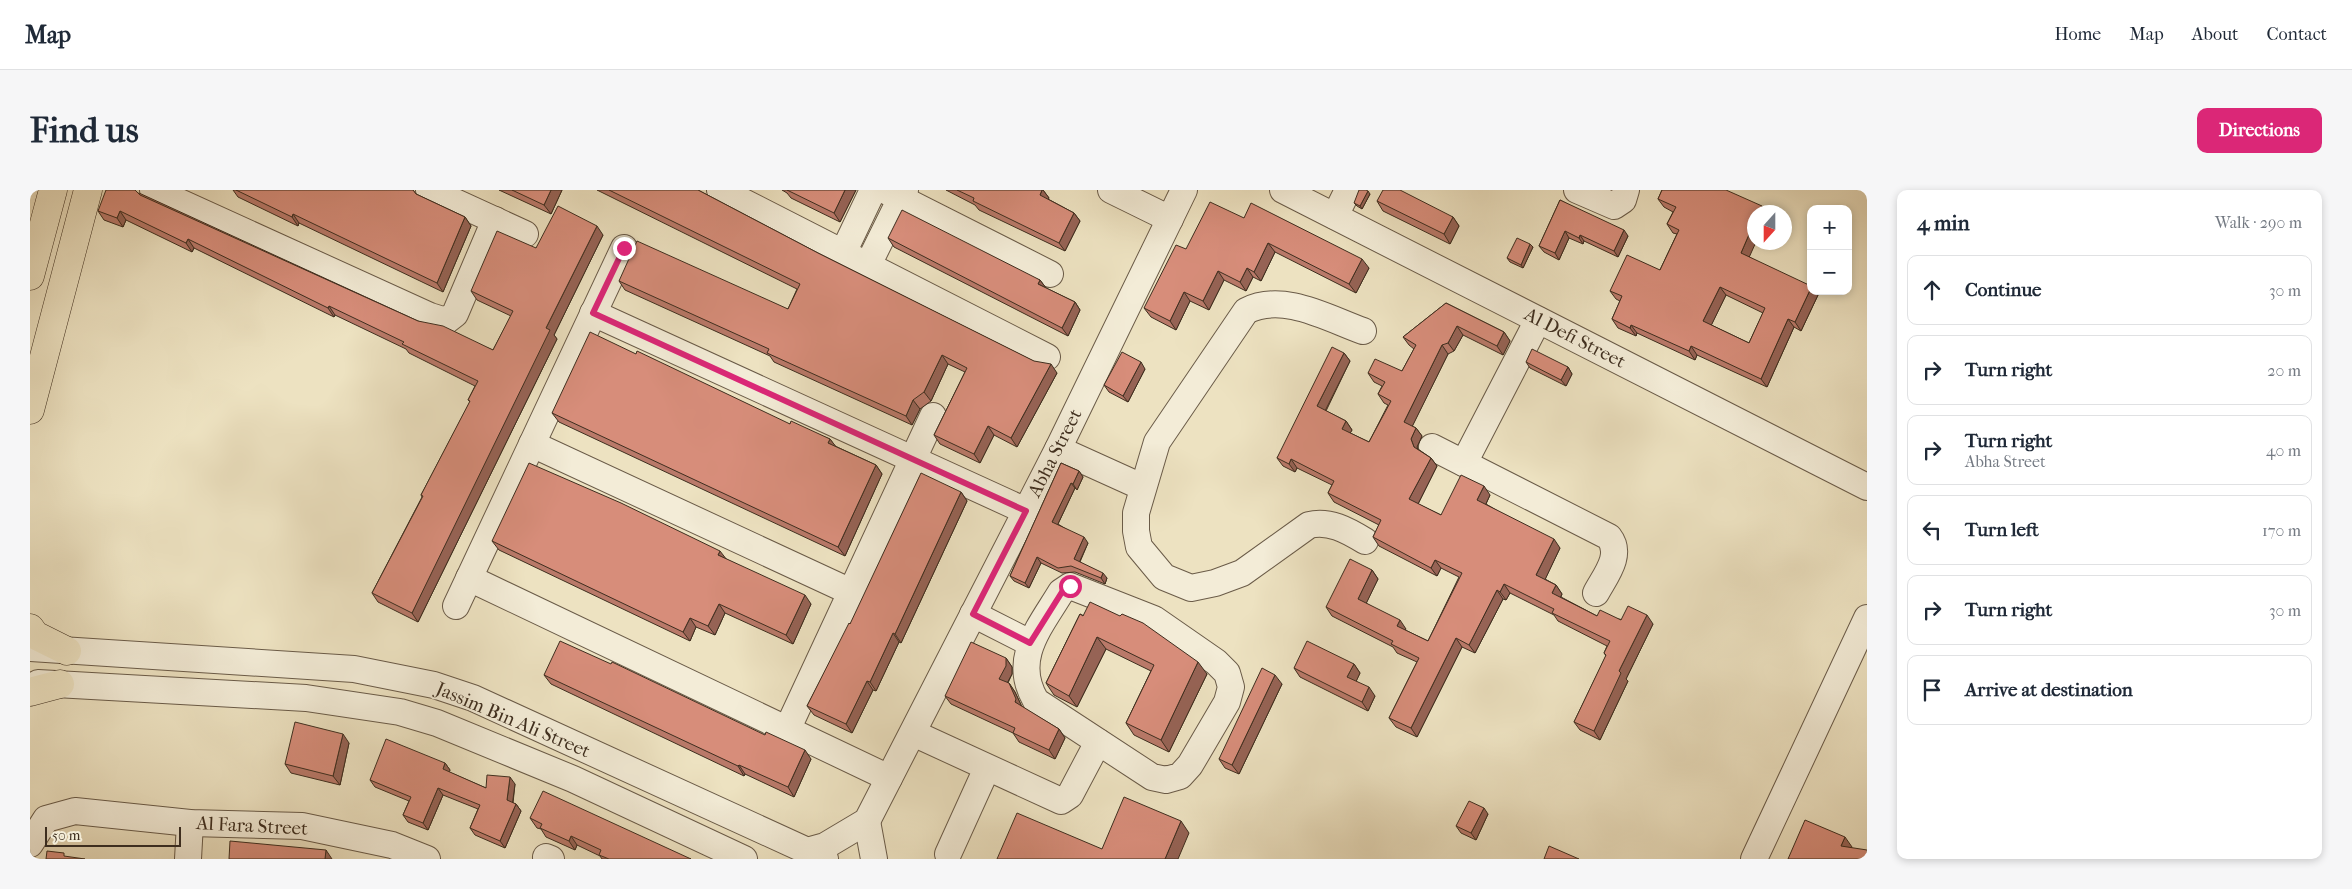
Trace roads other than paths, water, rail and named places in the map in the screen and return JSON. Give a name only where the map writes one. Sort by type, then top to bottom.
[{"type":"main road","points":[[30,276],[53,190]]},
{"type":"main road","points":[[30,410],[88,190]]},
{"type":"main road","points":[[30,628],[35,635],[67,651]]},
{"type":"main road","points":[[30,692],[60,684]]},
{"type":"street","points":[[153,190],[430,316],[446,320],[455,314],[495,220]]},
{"type":"street","points":[[429,190],[525,234]]},
{"type":"street","points":[[720,190],[1048,357]]},
{"type":"street","points":[[843,253],[873,190]]},
{"type":"street","points":[[1111,190],[1170,219]]},
{"type":"street","name":"Abha Street","points":[[867,821],[1058,449],[1184,190]]},
{"type":"street","name":"Al Defi Street","points":[[1283,190],[1867,487]]},
{"type":"street","points":[[1335,216],[1348,190]]},
{"type":"street","points":[[1577,190],[1614,206],[1623,200],[1626,190]]},
{"type":"street","points":[[868,265],[896,193],[1050,274]]},
{"type":"street","points":[[456,606],[624,248]]},
{"type":"street","points":[[1362,331],[1295,306],[1258,305],[1246,311],[1157,442],[1142,487],[1136,513],[1136,532],[1139,547],[1164,577],[1191,588],[1216,583],[1242,573],[1309,525],[1322,522],[1348,531],[1365,541]]},
{"type":"street","points":[[593,313],[1026,511]]},
{"type":"street","points":[[1464,463],[1538,320]]},
{"type":"street","points":[[787,730],[933,416]]},
{"type":"street","points":[[532,444],[851,592]]},
{"type":"street","points":[[1432,446],[1608,537],[1615,548],[1615,555],[1596,594]]},
{"type":"street","points":[[1058,449],[1142,487]]},
{"type":"street","points":[[469,578],[889,778]]},
{"type":"street","points":[[1154,619],[1178,583]]},
{"type":"street","points":[[1070,586],[1154,619],[1216,662],[1227,672],[1231,687],[1227,702],[1190,765],[1180,776],[1166,780],[1152,777],[1036,701],[1030,690],[1025,666],[1030,643],[1062,592],[1070,586]]},
{"type":"street","points":[[973,614],[1030,643]]},
{"type":"street","points":[[1754,859],[1867,618]]},
{"type":"street","name":"Jassim Bin Ali Street","points":[[30,648],[354,669],[434,685],[473,698],[816,855]]},
{"type":"street","name":"Jassim Bin Ali Street","points":[[30,682],[306,698],[400,712],[437,723],[573,779],[744,859]]},
{"type":"street","points":[[912,733],[1061,801],[1070,795],[1098,742]]},
{"type":"street","points":[[948,854],[987,768]]},
{"type":"street","name":"Al Fara Street","points":[[30,844],[46,819],[75,811],[190,823],[302,826],[392,852],[427,859]]},
{"type":"street","points":[[816,855],[825,846],[867,821],[874,859]]},
{"type":"street","points":[[188,859],[190,823]]}]
